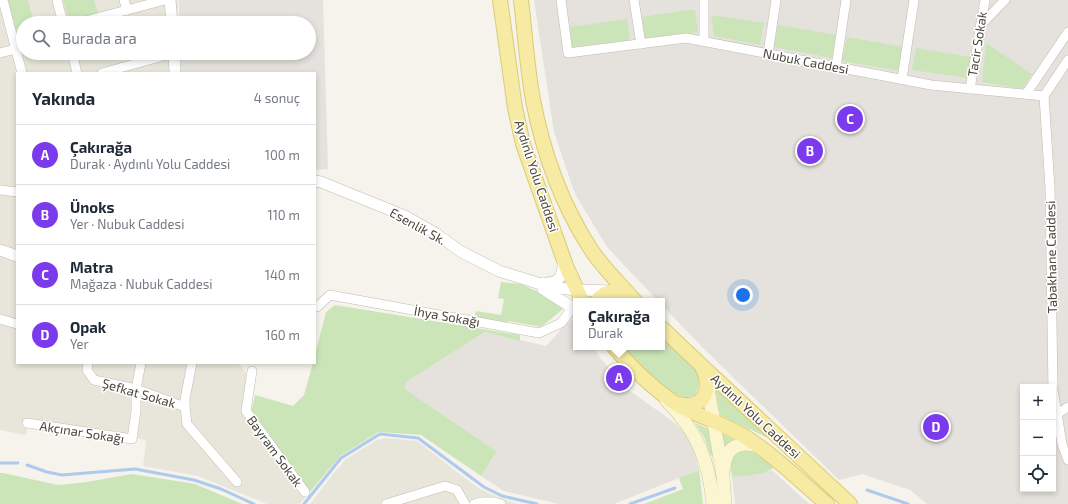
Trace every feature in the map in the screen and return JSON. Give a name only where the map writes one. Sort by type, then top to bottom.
[{"type":"main road","name":"Aydınlı Yolu Caddesi","points":[[500,0],[514,101],[522,137],[576,298]]},
{"type":"main road","name":"Aydınlı Yolu Caddesi","points":[[521,0],[533,99],[546,152],[558,186],[573,220],[590,248],[632,298]]},
{"type":"main road","points":[[600,298],[604,294],[612,291],[629,298]]},
{"type":"main road","name":"Aydınlı Yolu Caddesi","points":[[665,331],[850,504]]},
{"type":"main road","name":"Aydınlı Yolu Caddesi","points":[[617,350],[634,370],[664,395],[675,403],[714,421],[761,447],[827,504]]},
{"type":"main road","points":[[700,365],[705,373],[714,421],[723,476],[725,504]]},
{"type":"main road","points":[[634,370],[672,407],[685,422],[698,441],[707,465],[713,504]]},
{"type":"main road","points":[[675,403],[685,406],[692,406],[699,402],[706,392],[707,383]]},
{"type":"main road","points":[[723,476],[724,459],[736,446],[750,443],[761,447]]},
{"type":"street","points":[[0,53],[16,50],[3,0]]},
{"type":"street","points":[[57,0],[61,16]]},
{"type":"street","points":[[124,0],[127,10]]},
{"type":"street","points":[[104,16],[165,0]]},
{"type":"street","points":[[170,0],[171,16]]},
{"type":"street","name":"Nubuk Caddesi","points":[[561,0],[568,53],[686,38],[931,85],[1044,96]]},
{"type":"street","points":[[634,0],[641,44]]},
{"type":"street","points":[[704,0],[704,41]]},
{"type":"street","points":[[768,54],[776,0]]},
{"type":"street","points":[[836,67],[846,0]]},
{"type":"street","points":[[902,79],[914,0]]},
{"type":"street","name":"Tacir Sokak","points":[[970,89],[985,0]]},
{"type":"street","points":[[980,26],[1005,0]]},
{"type":"street","points":[[1026,94],[1068,32]]},
{"type":"street","points":[[19,60],[22,72]]},
{"type":"street","points":[[74,60],[77,72]]},
{"type":"street","points":[[106,72],[149,60]]},
{"type":"street","points":[[174,60],[175,72]]},
{"type":"street","points":[[1044,96],[1068,60]]},
{"type":"street","name":"Tabakhane Caddesi","points":[[1044,96],[1050,188],[1053,390],[1062,444],[1068,460]]},
{"type":"street","name":"Esenlik Sk.","points":[[316,181],[405,216],[435,233],[460,251],[487,266],[556,288],[573,299]]},
{"type":"street","points":[[0,190],[16,192]]},
{"type":"street","points":[[0,250],[16,256]]},
{"type":"street","points":[[538,283],[557,281],[563,269],[562,254]]},
{"type":"street","name":"Esenlik Sk.","points":[[519,277],[553,294],[573,301]]},
{"type":"street","name":"Esenlik Sk.","points":[[590,298],[612,291]]},
{"type":"street","name":"İhya Sokağı","points":[[317,307],[330,295],[539,333],[561,324],[573,308]]},
{"type":"street","points":[[0,319],[16,324]]},
{"type":"street","name":"Şefkat Sokak","points":[[88,364],[87,370],[94,380],[136,389],[185,406],[187,424],[237,482]]},
{"type":"street","name":"Akçınar Sokağı","points":[[27,423],[132,439],[136,410],[136,389],[141,364]]},
{"type":"street","points":[[185,406],[192,364]]},
{"type":"street","name":"Bayram Sokak","points":[[252,371],[246,411],[305,492]]},
{"type":"street","points":[[1057,414],[1068,407]]},
{"type":"street","points":[[386,504],[445,486],[457,490],[466,504]]},
{"type":"street","points":[[474,504],[480,502],[494,502],[501,504]]},
{"type":"shaded area","points":[[0,0],[178,0],[178,16],[16,16],[16,60],[178,60],[178,72],[16,72],[16,364],[239,364],[247,374],[243,413],[305,498],[300,504],[267,504],[198,476],[143,466],[146,440],[29,420],[26,435],[0,430]]},
{"type":"shaded area","points":[[179,0],[323,0],[328,169],[316,170],[316,72],[181,72],[180,60],[316,60],[316,16],[179,16]]},
{"type":"shaded area","points":[[534,0],[1068,0],[1068,504],[927,504],[910,490],[862,474],[839,480],[703,348],[665,308],[665,298],[655,298],[607,247],[575,194],[554,132]]},
{"type":"shaded area","points":[[1068,85],[1068,295],[1062,306],[1057,102]]},
{"type":"shaded area","points":[[573,320],[573,350],[595,350],[626,388],[675,423],[686,434],[695,452],[699,470],[614,504],[559,504],[504,491],[481,476],[497,453],[405,389],[406,382],[485,332],[546,346],[567,323]]},
{"type":"shaded area","points":[[386,438],[417,441],[480,489],[518,504],[310,504],[346,459],[377,440]]},
{"type":"shaded area","points":[[772,470],[809,504],[735,504],[732,477]]},
{"type":"green space","points":[[7,0],[28,0],[32,16],[16,16],[16,35]]},
{"type":"green space","points":[[63,0],[94,0],[98,13],[87,16],[68,16]]},
{"type":"green space","points":[[695,10],[698,32],[645,39],[642,17]]},
{"type":"green space","points":[[711,15],[764,23],[760,45],[714,36]]},
{"type":"green space","points":[[627,19],[630,40],[572,47],[570,27]]},
{"type":"green space","points":[[778,25],[836,35],[832,58],[774,47]]},
{"type":"green space","points":[[847,37],[904,47],[900,71],[842,61]]},
{"type":"green space","points":[[986,43],[1032,74],[1022,89],[982,82]]},
{"type":"green space","points":[[916,48],[971,57],[967,78],[912,70]]},
{"type":"green space","points":[[501,282],[521,284],[564,304],[562,310],[541,327],[508,321],[505,324],[474,318],[476,311],[501,315],[504,299],[498,298]]},
{"type":"green space","points":[[335,305],[520,335],[520,341],[485,332],[406,382],[405,389],[497,452],[481,476],[421,435],[379,432],[340,456],[310,492],[307,491],[251,413],[255,395],[293,406],[304,395],[313,364],[316,364],[316,351],[326,312]]},
{"type":"green space","points":[[665,342],[697,371],[699,383],[695,395],[686,398],[677,395],[660,384],[627,350],[665,350]]},
{"type":"green space","points":[[717,388],[771,438],[770,439],[720,415],[715,390]]},
{"type":"green space","points":[[695,423],[709,429],[714,456],[710,455],[705,439]]},
{"type":"green space","points":[[722,434],[736,441],[724,450]]},
{"type":"green space","points":[[745,449],[775,466],[766,472],[732,477],[729,458]]},
{"type":"green space","points":[[699,470],[703,504],[644,504],[683,489],[679,478]]},
{"type":"green space","points":[[0,473],[58,485],[87,482],[132,474],[195,484],[242,504],[0,504]]},
{"type":"waterway","points":[[304,504],[341,458],[380,434],[418,438],[484,487],[502,496],[537,504]]},
{"type":"waterway","points":[[0,463],[18,463]]},
{"type":"waterway","points":[[27,465],[47,472],[62,475],[135,469],[194,480],[221,489],[254,504]]},
{"type":"waterway","points":[[630,504],[675,488]]},
{"type":"waterway","points":[[867,490],[908,504]]},
{"type":"place","name":"Matra","points":[[850,119]]},
{"type":"place","name":"Ünoks","points":[[810,151]]},
{"type":"place","name":"Çakırağa","points":[[619,378]]},
{"type":"place","name":"Opak","points":[[936,427]]}]
